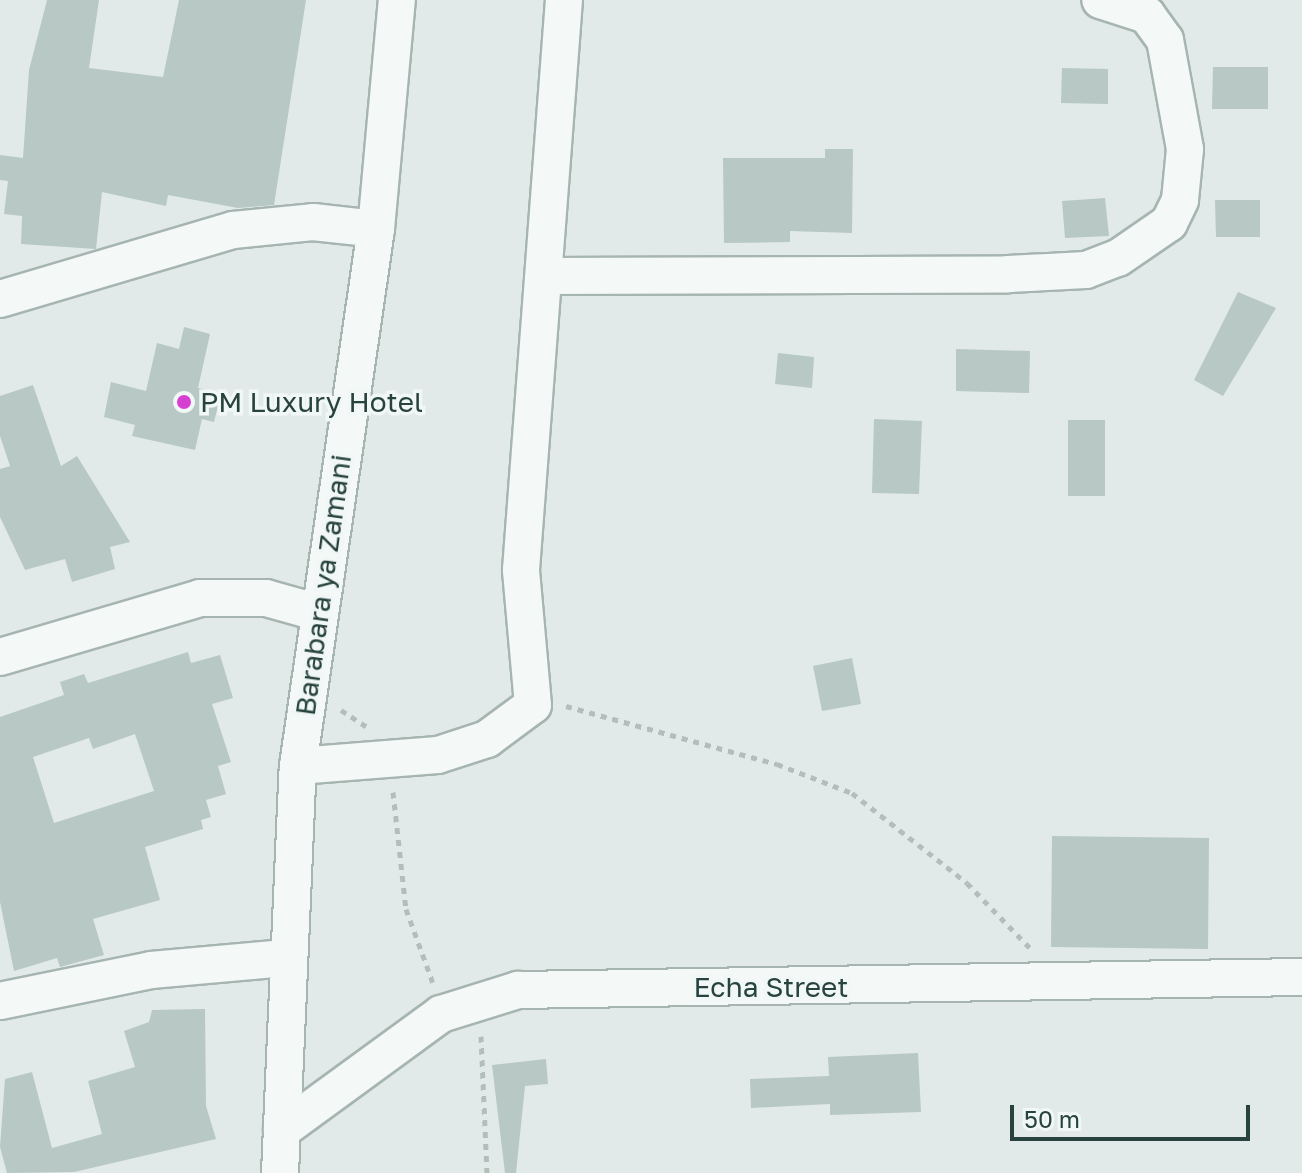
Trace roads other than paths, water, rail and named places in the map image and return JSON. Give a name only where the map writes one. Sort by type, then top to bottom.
[{"type":"street","name":"Barabara ya Zamani","points":[[280,1173],[285,958],[298,766],[316,612],[376,229],[397,0]]},
{"type":"street","points":[[298,766],[389,761],[487,739],[518,722],[536,692],[521,570],[547,276],[564,0]]},
{"type":"street","points":[[547,276],[1008,274],[1086,270],[1118,258],[1169,223],[1180,200],[1185,149],[1165,40],[1147,15],[1100,0]]},
{"type":"street","points":[[0,299],[233,230],[313,222],[376,229]]},
{"type":"street","points":[[0,657],[200,598],[266,598],[316,612]]},
{"type":"street","points":[[0,1001],[151,970],[285,958]]},
{"type":"street","name":"Echa Street","points":[[282,1130],[406,1036],[489,996],[1302,977]]},
{"type":"place","name":"PM Luxury Hotel","points":[[184,402]]}]
